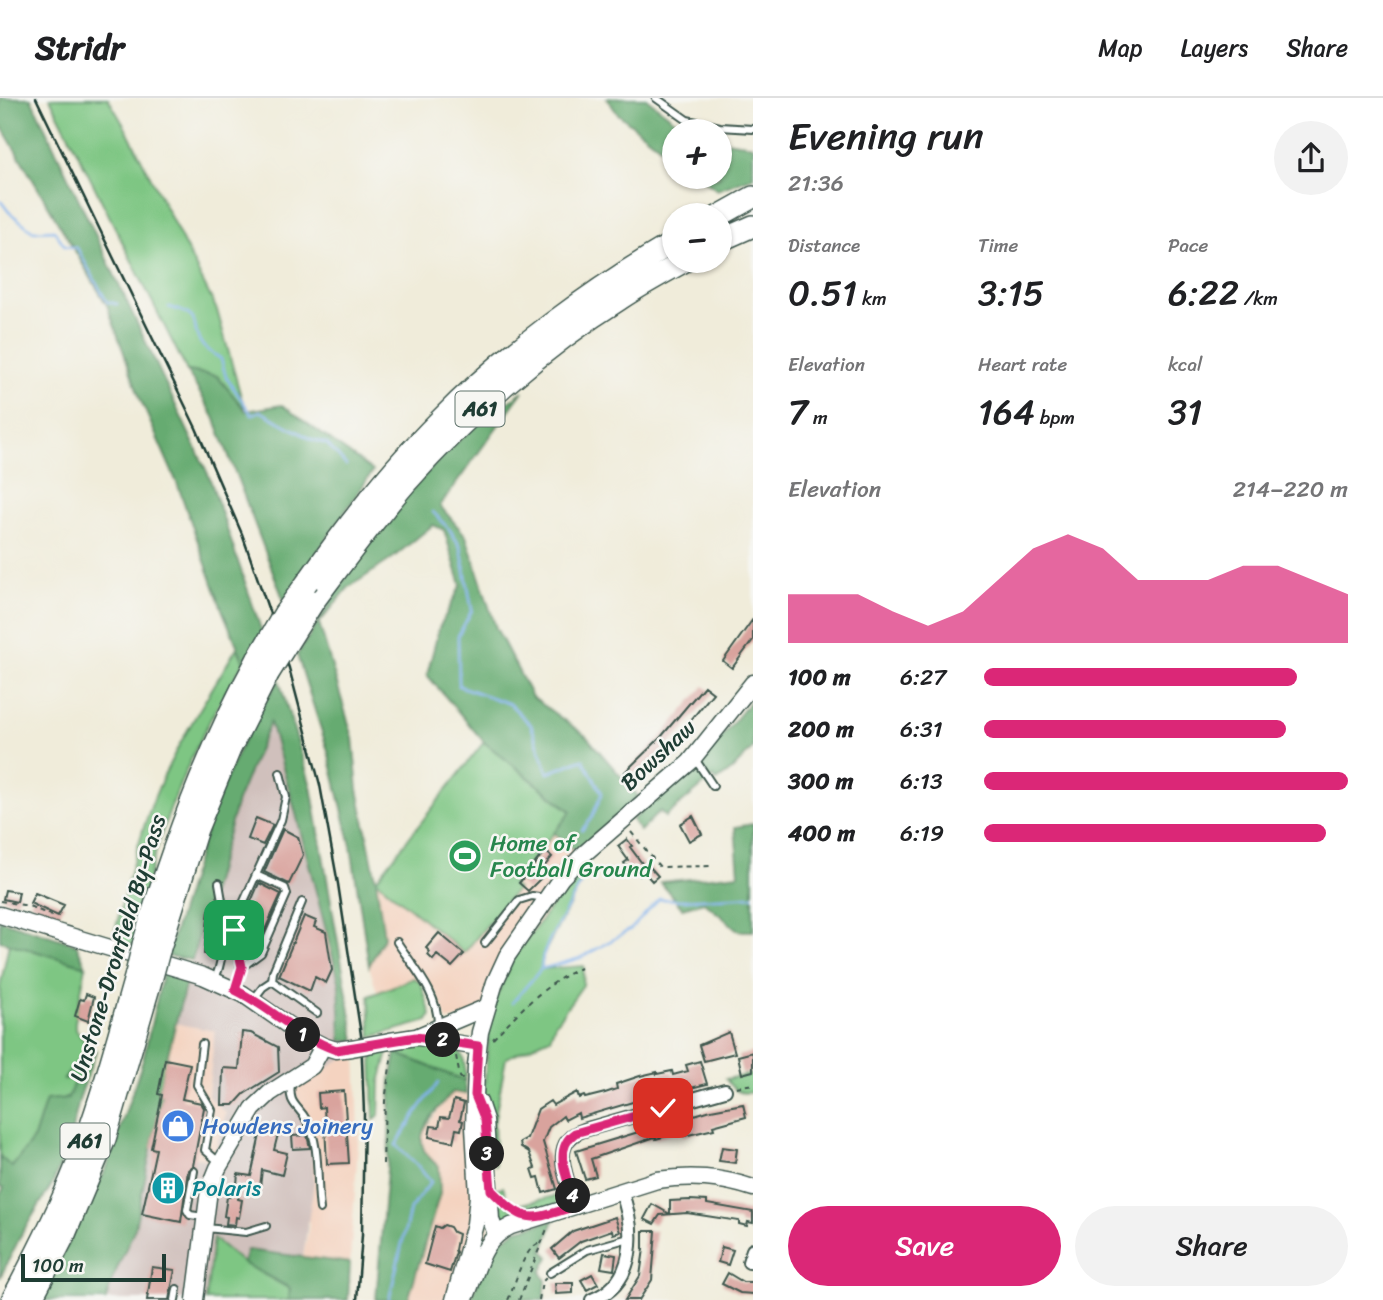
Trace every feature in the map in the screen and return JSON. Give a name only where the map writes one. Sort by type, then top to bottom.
[{"type":"highway","points":[[732,209],[753,197]]},
{"type":"highway","points":[[732,235],[753,226]]},
{"type":"highway","name":"Unstone-Dronfield By-Pass","points":[[311,591],[349,524],[441,418],[498,367],[567,313],[662,249]]},
{"type":"highway","name":"Unstone-Dronfield By-Pass","points":[[31,1300],[65,1234],[105,1139],[151,948],[284,614],[311,591],[447,439],[502,388],[618,299],[664,273]]},
{"type":"highway","name":"Unstone-Dronfield By-Pass","points":[[12,1300],[46,1235],[75,1169],[112,1058],[144,975]]},
{"type":"main road","name":"Bowshaw","points":[[454,1300],[470,1249],[478,1196],[474,1127],[479,1040],[495,982],[507,956],[561,878],[621,820],[694,757],[753,683]]},
{"type":"main road","points":[[0,915],[215,981],[253,1000],[305,1037],[336,1050],[416,1037],[479,1040]]},
{"type":"main road","points":[[416,1037],[487,1007]]},
{"type":"main road","points":[[438,1028],[479,1040]]},
{"type":"main road","points":[[195,1300],[209,1190],[220,1163],[253,1109],[270,1093],[312,1066],[323,1046]]},
{"type":"main road","points":[[475,1095],[485,1120],[491,1220],[496,1234]]},
{"type":"main road","points":[[462,1300],[467,1294],[487,1244],[496,1234],[511,1226],[657,1181],[699,1176],[753,1188]]},
{"type":"street","points":[[576,1206],[563,1162],[562,1150],[568,1138],[584,1130],[725,1090]]},
{"type":"street","points":[[592,1300],[610,1291],[619,1281],[627,1263],[628,1215],[621,1191]]},
{"type":"lane","points":[[656,98],[687,120],[753,130]]},
{"type":"lane","points":[[694,757],[713,786]]},
{"type":"lane","points":[[235,990],[242,967],[234,930],[235,921],[285,806],[286,797],[279,773]]},
{"type":"lane","points":[[242,967],[261,953],[287,894],[285,888],[256,875]]},
{"type":"lane","points":[[215,981],[226,936],[219,883]]},
{"type":"lane","points":[[485,943],[519,900],[532,896],[546,898]]},
{"type":"lane","points":[[253,1000],[263,987],[272,981],[273,972],[302,902]]},
{"type":"lane","points":[[397,942],[432,994],[438,1028]]},
{"type":"lane","points":[[272,981],[317,1013]]},
{"type":"lane","points":[[202,1044],[197,1085],[212,1111],[205,1150],[220,1163]]},
{"type":"lane","points":[[291,1081],[290,1096],[293,1104],[303,1113],[312,1131],[320,1209]]},
{"type":"lane","points":[[194,1171],[187,1210],[190,1215],[246,1233],[266,1226]]},
{"type":"lane","points":[[550,1273],[587,1250],[629,1238]]},
{"type":"lane","points":[[175,1300],[177,1289]]},
{"type":"path","points":[[621,820],[660,867],[712,866]]},
{"type":"path","points":[[479,1040],[492,1040],[538,995],[561,977],[580,968]]},
{"type":"path","points":[[383,1164],[388,1071],[393,1040]]},
{"type":"path","points":[[725,1090],[753,1084]]},
{"type":"path","points":[[491,1190],[511,1210],[533,1219]]},
{"type":"path","points":[[519,1300],[541,1243],[554,1220],[552,1213]]},
{"type":"path","points":[[508,1300],[526,1258],[535,1245],[541,1243]]},
{"type":"path","points":[[539,1300],[542,1282],[550,1273]]},
{"type":"shaded area","points":[[270,721],[339,981],[341,1040],[355,1040],[348,1055],[295,1089],[313,1151],[314,1182],[303,1257],[247,1250],[243,1263],[213,1238],[206,1300],[106,1300],[135,1228],[151,1148],[212,1161],[226,1113],[208,1096],[215,1031],[174,1023],[237,801]]},
{"type":"shaded area","points":[[484,742],[577,852],[577,872],[513,958],[491,1010],[447,1021],[436,992],[414,978],[377,992],[369,966],[384,937],[376,880]]},
{"type":"shaded area","points":[[174,1023],[215,1030],[208,1096],[226,1113],[212,1161],[151,1148],[162,1095],[158,1094]]},
{"type":"shaded area","points":[[356,1054],[359,1131],[350,1263],[303,1257],[309,1226],[295,1088],[348,1055]]},
{"type":"shaded area","points":[[453,1092],[483,1100],[489,1249],[471,1300],[408,1300],[440,1193],[439,1167],[425,1152],[421,1141],[424,1129]]},
{"type":"green space","points":[[0,98],[31,98],[209,476],[263,635],[244,662],[223,612],[177,483],[141,401],[107,305],[0,124]]},
{"type":"green space","points":[[50,98],[108,98],[129,134],[217,310],[245,411],[217,376],[187,371]]},
{"type":"green space","points":[[607,98],[646,98],[673,119],[662,119],[662,149],[617,113]]},
{"type":"green space","points":[[732,142],[753,145],[753,177],[732,185]]},
{"type":"green space","points":[[187,371],[217,376],[246,411],[282,405],[373,471],[284,601],[214,417]]},
{"type":"green space","points":[[523,391],[440,506],[466,536],[496,628],[532,697],[586,736],[638,796],[577,852],[554,833],[571,811],[484,742],[427,675],[439,628],[461,585],[444,530],[433,525],[390,560],[348,588],[319,623],[353,738],[358,789],[376,880],[384,937],[369,966],[351,846],[328,751],[297,655],[363,551],[408,493],[475,426]]},
{"type":"green space","points":[[237,647],[244,662],[203,734],[170,809],[150,872],[134,945],[113,940],[136,853],[161,781],[192,722]]},
{"type":"green space","points":[[279,680],[311,786],[355,1040],[341,1041],[339,981],[270,722],[237,801],[192,960],[167,956],[200,848],[226,778],[259,712]]},
{"type":"green space","points":[[753,698],[753,748],[732,770],[717,781],[713,777],[665,817],[660,811],[640,831],[632,820],[704,759]]},
{"type":"green space","name":"Home of Football Ground","points":[[484,742],[571,812],[512,885],[517,889],[464,953],[376,880]]},
{"type":"green space","points":[[753,824],[753,931],[739,931],[704,902],[682,908],[660,882],[739,874],[735,827]]},
{"type":"green space","points":[[577,872],[581,883],[543,955],[541,969],[584,966],[583,985],[555,1024],[550,1038],[506,1058],[494,1123],[495,1166],[483,1100],[491,1010],[513,958]]},
{"type":"green space","points":[[0,920],[76,944],[86,966],[0,941]]},
{"type":"green space","points":[[9,943],[86,966],[75,1028],[92,1053],[81,1057],[65,1079],[76,1079],[68,1098],[46,1101],[34,1138],[11,1168],[0,1157],[0,987]]},
{"type":"green space","points":[[163,972],[187,978],[158,1094],[162,1095],[135,1228],[106,1300],[38,1300],[107,1167],[143,1060]]},
{"type":"green space","points":[[414,978],[421,983],[431,1015],[428,1021],[371,1037],[369,996]]},
{"type":"green space","points":[[432,1043],[455,1049],[463,1056],[465,1081],[396,1053],[399,1047]]},
{"type":"green space","points":[[381,1049],[388,1053],[380,1082],[379,1115],[374,1120],[372,1051]]},
{"type":"green space","points":[[96,1051],[80,1097],[68,1146],[53,1183],[22,1233],[0,1278],[0,1195],[4,1188],[0,1187],[0,1157],[12,1167],[34,1138],[46,1100],[68,1098],[75,1079],[64,1079],[81,1057]]},
{"type":"green space","points":[[396,1053],[465,1081],[466,1094],[453,1092],[435,1111],[422,1134],[424,1150],[439,1167],[440,1193],[408,1300],[376,1300],[389,1145],[391,1080]]},
{"type":"green space","points":[[753,1074],[753,1092],[737,1091],[726,1079]]},
{"type":"green space","points":[[503,1187],[510,1207],[567,1193],[566,1200],[561,1204],[499,1220],[495,1189]]},
{"type":"green space","points":[[554,1220],[543,1251],[549,1257],[541,1272],[546,1281],[544,1300],[471,1300],[489,1249],[516,1230]]},
{"type":"green space","points":[[213,1238],[243,1263],[290,1289],[289,1300],[206,1300]]},
{"type":"green space","points":[[247,1250],[350,1263],[348,1300],[289,1300],[290,1288],[243,1263]]},
{"type":"building","points":[[753,619],[753,640],[732,668],[723,661]]},
{"type":"building","points":[[704,686],[713,693],[682,731],[634,780],[625,772],[661,737]]},
{"type":"building","points":[[693,816],[702,834],[689,841],[680,824]]},
{"type":"building","points":[[256,818],[273,825],[263,845],[248,839]]},
{"type":"building","points":[[283,829],[298,837],[303,855],[289,884],[264,872]]},
{"type":"building","points":[[627,839],[647,870],[650,867],[658,876],[652,881],[645,873],[640,876],[633,866],[628,869],[624,863],[628,860],[618,846]]},
{"type":"building","points":[[545,851],[552,857],[539,873],[543,876],[528,891],[519,883]]},
{"type":"building","points":[[259,883],[281,894],[260,941],[243,934],[245,929],[240,927]]},
{"type":"building","points":[[5,890],[19,892],[17,902],[3,899]]},
{"type":"building","points":[[35,893],[64,905],[58,916],[30,903]]},
{"type":"building","points":[[209,910],[218,911],[216,956],[204,954]]},
{"type":"building","points":[[304,916],[316,921],[314,927],[326,932],[332,970],[326,983],[315,977],[310,991],[279,976]]},
{"type":"building","points":[[439,933],[464,954],[452,967],[437,955],[433,960],[428,955],[430,952],[426,948]]},
{"type":"building","points":[[86,994],[94,997],[88,1021],[75,1016],[80,999],[84,1000]]},
{"type":"building","points":[[242,1032],[251,1033],[278,1047],[279,1072],[244,1094],[234,1105],[222,1105],[223,1068],[239,1069]]},
{"type":"building","points":[[729,1032],[735,1053],[704,1061],[699,1045]]},
{"type":"building","points":[[753,1052],[753,1071],[742,1074],[738,1056]]},
{"type":"building","points":[[165,1059],[190,1064],[182,1099],[201,1103],[204,1108],[193,1166],[188,1170],[181,1222],[142,1214],[156,1149],[151,1148],[162,1095],[158,1094]]},
{"type":"building","points":[[700,1061],[707,1084],[666,1092],[579,1118],[578,1113],[565,1120],[563,1116],[549,1127],[543,1142],[557,1189],[543,1193],[539,1177],[535,1178],[532,1169],[535,1168],[529,1152],[521,1147],[520,1142],[527,1138],[538,1109],[550,1101],[553,1105],[577,1092],[579,1098],[605,1093],[617,1089],[616,1084],[640,1076],[672,1071],[673,1075],[688,1071],[686,1065]]},
{"type":"building","points":[[344,1091],[349,1163],[327,1164],[324,1107],[319,1108],[318,1093]]},
{"type":"building","points":[[454,1100],[464,1103],[461,1130],[456,1129],[453,1142],[429,1137],[431,1126],[439,1127],[441,1117],[449,1118]]},
{"type":"building","points":[[743,1104],[746,1117],[713,1126],[714,1129],[684,1136],[683,1131],[656,1139],[655,1137],[591,1159],[596,1176],[585,1179],[576,1151],[711,1110]]},
{"type":"building","points":[[261,1130],[278,1134],[274,1150],[287,1153],[282,1175],[262,1170],[260,1187],[237,1184],[238,1174],[251,1176]]},
{"type":"building","points":[[307,1135],[310,1148],[293,1149],[292,1136]]},
{"type":"building","points":[[722,1147],[737,1149],[735,1163],[719,1161]]},
{"type":"building","points":[[232,1189],[239,1191],[238,1199],[242,1200],[235,1225],[226,1224],[227,1217],[224,1216],[227,1197],[230,1197]]},
{"type":"building","points":[[670,1201],[707,1201],[707,1204],[753,1212],[753,1223],[748,1222],[747,1226],[739,1224],[739,1221],[687,1213],[660,1215],[654,1224],[644,1219],[652,1204],[670,1214]]},
{"type":"building","points":[[615,1217],[620,1232],[613,1234],[612,1230],[581,1241],[559,1258],[552,1249],[573,1231]]},
{"type":"building","points":[[444,1225],[458,1234],[450,1272],[425,1264],[435,1226],[440,1228]]},
{"type":"building","points":[[643,1231],[656,1231],[652,1280],[639,1300],[625,1300],[640,1276],[644,1249]]},
{"type":"building","points":[[722,1247],[733,1250],[728,1265],[718,1262]]},
{"type":"building","points":[[604,1253],[616,1255],[614,1270],[601,1268]]},
{"type":"building","points":[[152,1267],[175,1270],[169,1300],[147,1300]]},
{"type":"building","points":[[728,1273],[743,1282],[753,1282],[753,1294],[740,1293],[722,1284]]},
{"type":"building","points":[[592,1274],[598,1284],[587,1290],[581,1280]]},
{"type":"building","points":[[555,1283],[573,1283],[573,1293],[556,1294]]},
{"type":"waterway","points":[[0,200],[9,212],[33,231],[54,230],[65,246],[77,248],[107,302],[117,304]]},
{"type":"waterway","points":[[169,307],[193,319],[198,339],[205,348],[221,359],[226,377],[252,415],[260,411],[311,439],[327,444],[346,465]]},
{"type":"waterway","points":[[433,512],[450,530],[461,548],[472,610],[458,636],[459,686],[510,704],[531,725],[548,773],[583,759],[602,793],[592,817],[582,830]]},
{"type":"waterway","points":[[512,1003],[541,969],[543,955],[550,939],[581,883],[577,872]]},
{"type":"waterway","points":[[541,969],[581,958],[631,929],[659,899],[753,896]]},
{"type":"waterway","points":[[389,1300],[410,1209],[431,1182],[396,1145],[438,1083]]},
{"type":"railway","points":[[36,98],[196,428],[242,534],[289,668],[320,785],[361,1035],[364,1113],[362,1235],[357,1300]]},
{"type":"place","name":"Home of Football Ground","points":[[465,856]]},
{"type":"place","name":"Howdens Joinery","points":[[178,1126]]},
{"type":"place","name":"Polaris","points":[[168,1188]]},
{"type":"route","points":[[234,930],[242,967],[235,990],[323,1046],[336,1050],[416,1037],[478,1046],[475,1095],[485,1120],[491,1190],[511,1210],[533,1219],[576,1206],[563,1162],[562,1150],[568,1138],[575,1133],[663,1108]]}]
